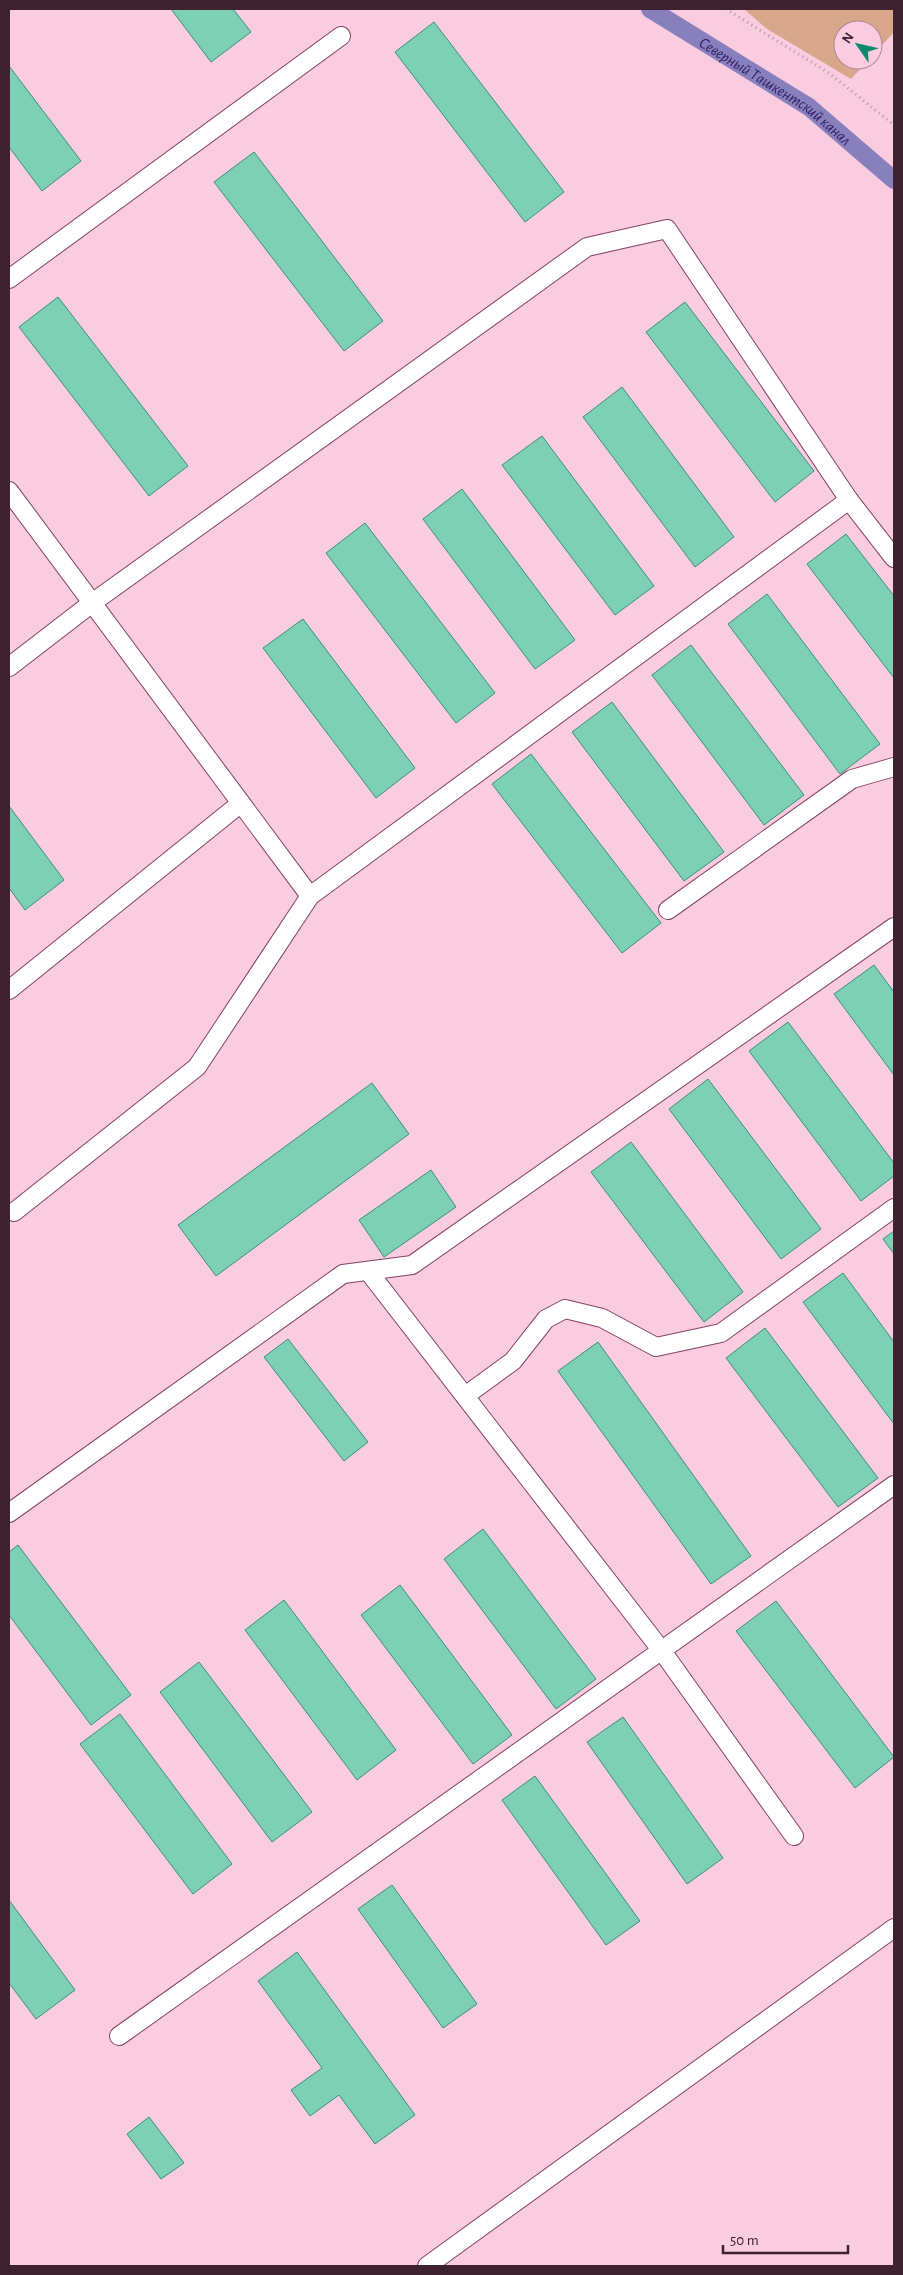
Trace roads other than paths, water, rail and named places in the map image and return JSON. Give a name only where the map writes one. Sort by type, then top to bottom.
[{"type":"lane","points":[[9,279],[341,36]]},
{"type":"lane","points":[[9,667],[92,603],[587,247],[667,229],[849,500],[894,558]]},
{"type":"lane","points":[[9,491],[310,896]]},
{"type":"lane","points":[[14,1212],[197,1067],[310,896],[849,500]]},
{"type":"lane","points":[[668,910],[852,779],[894,767]]},
{"type":"lane","points":[[9,990],[241,803]]},
{"type":"lane","points":[[9,1513],[343,1274],[412,1265],[894,927]]},
{"type":"lane","points":[[465,1396],[513,1361],[546,1319],[564,1309],[602,1318],[656,1348],[721,1334],[894,1208]]},
{"type":"lane","points":[[368,1271],[662,1651],[794,1836]]},
{"type":"lane","points":[[119,2036],[894,1485]]},
{"type":"lane","points":[[427,2266],[894,1928]]},
{"type":"waterway","name":"Северный Ташкентский канал","points":[[650,9],[809,107],[894,180]]}]
